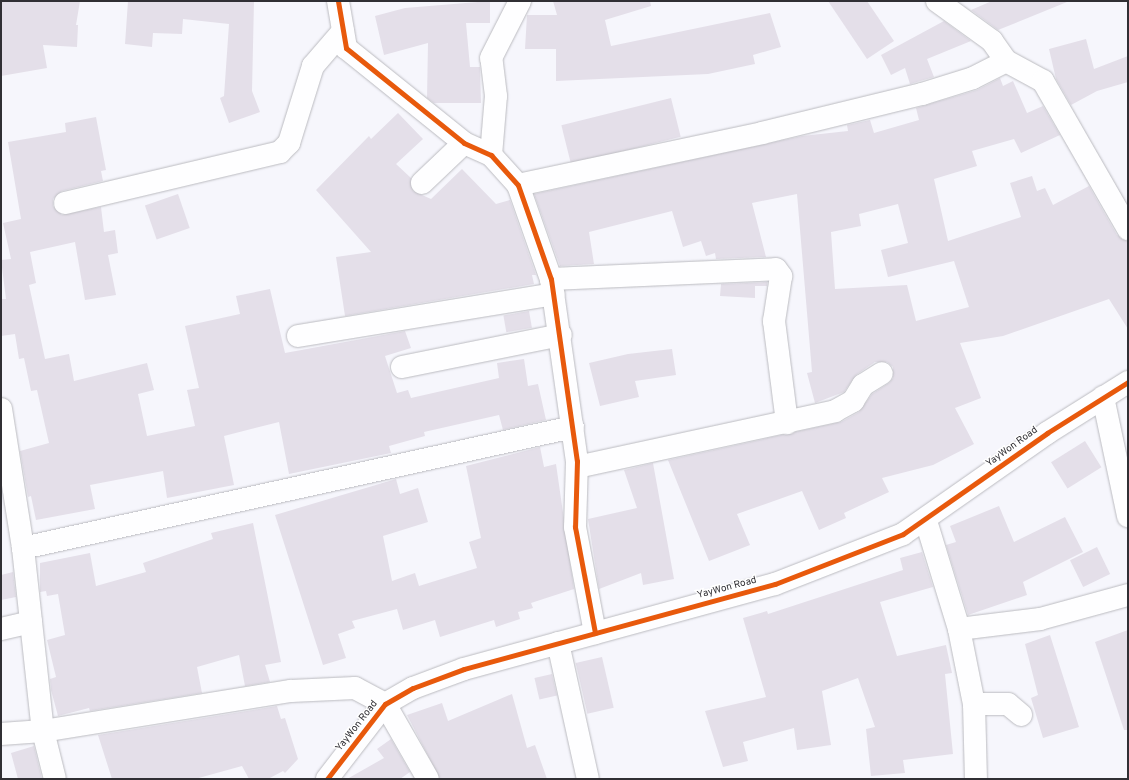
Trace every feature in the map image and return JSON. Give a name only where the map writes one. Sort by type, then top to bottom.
[{"type":"street","points":[[338,1],[346,48],[464,143],[491,155],[518,185],[552,286],[574,427],[578,467],[575,527],[595,633]]},
{"type":"street","points":[[491,155],[496,96],[491,58],[520,1]]},
{"type":"street","points":[[938,2],[992,41],[1006,62],[1043,81],[1128,229]]},
{"type":"street","points":[[65,203],[280,152],[289,143],[313,66],[343,31]]},
{"type":"street","points":[[518,185],[922,94],[973,78],[1006,62]]},
{"type":"street","points":[[422,183],[464,143]]},
{"type":"street","points":[[298,336],[552,286],[776,269],[781,276],[774,321],[787,423]]},
{"type":"street","points":[[402,367],[560,335]]},
{"type":"street","points":[[578,467],[723,434],[787,423],[835,411],[853,401],[863,386],[882,373]]},
{"type":"street","name":"YayWon Road","points":[[327,779],[385,704],[413,688],[464,669],[775,584],[904,534],[926,521],[1047,433],[1128,382]]},
{"type":"street","points":[[1103,397],[1128,516]]},
{"type":"street","points":[[1,409],[23,548],[43,731],[55,779]]},
{"type":"street","points":[[23,548],[574,427]]},
{"type":"street","points":[[926,521],[959,629],[974,704],[976,779]]},
{"type":"street","points":[[959,629],[1040,619],[1128,595]]},
{"type":"street","points":[[1,629],[31,622]]},
{"type":"street","points":[[558,643],[588,779]]},
{"type":"street","points":[[1,734],[43,731],[291,691],[355,688],[385,704],[428,779]]},
{"type":"street","points":[[974,704],[1008,704],[1021,715]]},
{"type":"building","points":[[1,1],[80,1],[76,25],[78,25],[77,47],[43,45],[47,68],[1,76]]},
{"type":"building","points":[[128,1],[254,1],[252,91],[260,112],[229,123],[220,98],[224,96],[229,24],[183,19],[182,34],[153,33],[152,47],[125,44]]},
{"type":"building","points":[[490,1],[490,23],[466,23],[470,67],[480,67],[481,103],[434,103],[427,98],[428,43],[384,55],[375,16],[405,8]]},
{"type":"building","points":[[553,1],[650,1],[651,6],[605,20],[611,46],[770,13],[781,47],[753,55],[755,64],[708,74],[556,81],[556,49],[525,49],[527,15],[557,15]]},
{"type":"building","points":[[828,1],[867,1],[894,41],[867,59]]},
{"type":"building","points":[[992,1],[1067,2],[998,30],[971,10]]},
{"type":"building","points":[[944,21],[971,41],[927,59],[934,77],[910,84],[905,68],[891,75],[881,55]]},
{"type":"building","points":[[1086,39],[1094,69],[1128,56],[1128,82],[1097,91],[1071,105],[1056,79],[1049,49]]},
{"type":"building","points":[[1000,78],[1003,86],[1013,81],[1027,113],[1043,106],[1060,135],[1021,153],[1014,139],[972,151],[977,166],[934,179],[948,241],[1021,217],[1010,183],[1032,176],[1037,191],[1045,188],[1053,205],[1089,186],[1117,235],[1128,241],[1128,329],[1109,299],[1003,336],[960,343],[981,398],[955,408],[974,444],[933,465],[882,478],[889,492],[844,513],[846,518],[819,530],[802,491],[737,514],[750,545],[709,561],[668,460],[841,422],[859,412],[872,394],[889,383],[893,378],[893,367],[887,362],[875,362],[856,375],[844,392],[815,403],[807,373],[812,372],[797,194],[752,203],[766,257],[716,259],[715,253],[706,256],[701,241],[683,247],[672,211],[589,232],[594,264],[560,266],[534,194],[802,136],[848,131],[847,125],[870,120],[874,133],[919,120],[916,108],[977,90]],"holes":[[[898,204],[908,243],[881,250],[888,277],[954,261],[969,307],[916,321],[907,285],[835,289],[831,232],[861,226],[859,214]]]},
{"type":"building","points":[[671,98],[681,137],[571,164],[561,125]]},
{"type":"building","points":[[398,113],[423,139],[396,164],[411,178],[413,191],[431,199],[462,169],[496,204],[510,200],[536,275],[532,275],[534,284],[345,316],[336,257],[371,252],[316,190],[369,136],[371,139]]},
{"type":"building","points":[[96,117],[106,170],[101,171],[103,181],[62,191],[53,199],[53,206],[62,215],[101,207],[104,232],[115,230],[118,253],[108,255],[116,295],[85,300],[75,242],[30,252],[36,283],[29,285],[45,359],[69,354],[74,381],[147,363],[154,390],[138,394],[147,436],[195,426],[187,390],[199,388],[185,326],[240,314],[236,296],[270,289],[285,353],[405,331],[411,348],[385,356],[397,393],[408,390],[411,398],[499,378],[497,363],[524,359],[528,386],[538,384],[546,420],[503,430],[499,415],[424,432],[425,436],[389,446],[391,453],[289,474],[279,422],[224,436],[234,485],[167,498],[163,471],[90,485],[95,509],[36,520],[31,496],[28,497],[20,451],[49,443],[37,390],[31,391],[24,358],[19,359],[15,334],[1,336],[1,299],[6,299],[1,260],[11,259],[3,223],[21,219],[8,142],[66,132],[65,123]]},
{"type":"building","points":[[178,194],[190,228],[157,239],[145,205]]},
{"type":"building","points":[[767,282],[767,286],[755,286],[755,298],[720,296],[721,284]]},
{"type":"building","points":[[529,311],[532,328],[506,332],[503,316]]},
{"type":"building","points":[[672,349],[676,375],[635,381],[639,397],[600,406],[589,363],[628,354]]},
{"type":"building","points":[[1085,441],[1101,467],[1068,488],[1051,462]]},
{"type":"building","points":[[540,447],[544,467],[556,464],[574,589],[531,603],[533,608],[518,612],[520,619],[496,627],[494,620],[440,637],[435,620],[403,630],[397,609],[352,621],[355,628],[338,634],[346,658],[323,665],[275,515],[396,479],[400,494],[418,488],[428,522],[383,536],[392,581],[415,573],[419,586],[477,568],[469,542],[481,538],[466,466]]},
{"type":"building","points":[[653,463],[674,579],[643,585],[641,573],[599,589],[588,519],[637,508],[624,470]]},
{"type":"building","points":[[999,506],[1014,542],[1065,517],[1083,552],[1023,582],[1027,595],[968,615],[946,545],[956,542],[950,526]]},
{"type":"building","points":[[253,523],[281,662],[265,665],[270,682],[245,686],[239,655],[197,667],[202,693],[90,711],[89,708],[58,716],[51,690],[50,679],[56,677],[47,640],[65,635],[58,594],[47,596],[46,591],[40,592],[40,563],[90,553],[96,586],[146,572],[143,563],[213,539],[211,533]]},
{"type":"building","points":[[1097,547],[1110,574],[1083,587],[1070,560]]},
{"type":"building","points":[[922,552],[933,587],[880,602],[897,656],[946,645],[952,673],[945,674],[953,754],[903,760],[905,773],[871,776],[866,729],[875,727],[858,678],[822,691],[831,745],[797,750],[794,728],[743,742],[748,761],[723,767],[705,711],[766,697],[743,618],[767,611],[768,614],[903,570],[900,558]]},
{"type":"building","points":[[13,572],[16,597],[1,600],[1,575]]},
{"type":"building","points":[[1128,630],[1128,730],[1124,730],[1095,642]]},
{"type":"building","points":[[1050,635],[1079,727],[1043,738],[1031,698],[1038,695],[1025,644]]},
{"type":"building","points":[[602,657],[614,708],[587,714],[576,663]]},
{"type":"building","points":[[552,674],[557,695],[539,699],[534,678]]},
{"type":"building","points":[[512,694],[527,748],[535,745],[547,779],[440,779],[407,715],[442,703],[448,721]]},
{"type":"building","points":[[277,706],[281,719],[285,718],[298,759],[285,773],[283,771],[268,779],[249,779],[242,766],[195,779],[112,779],[98,735]]},
{"type":"building","points":[[391,739],[410,772],[400,779],[347,779],[384,758],[377,749]]},
{"type":"building","points":[[34,746],[42,779],[18,779],[11,753]]},
{"type":"cycle path","points":[[338,1],[346,48],[464,143],[491,155],[518,185],[551,279],[577,461],[575,527],[595,633]]},
{"type":"cycle path","points":[[327,779],[385,704],[413,688],[464,669],[775,584],[903,534],[1047,433],[1128,382]]}]
